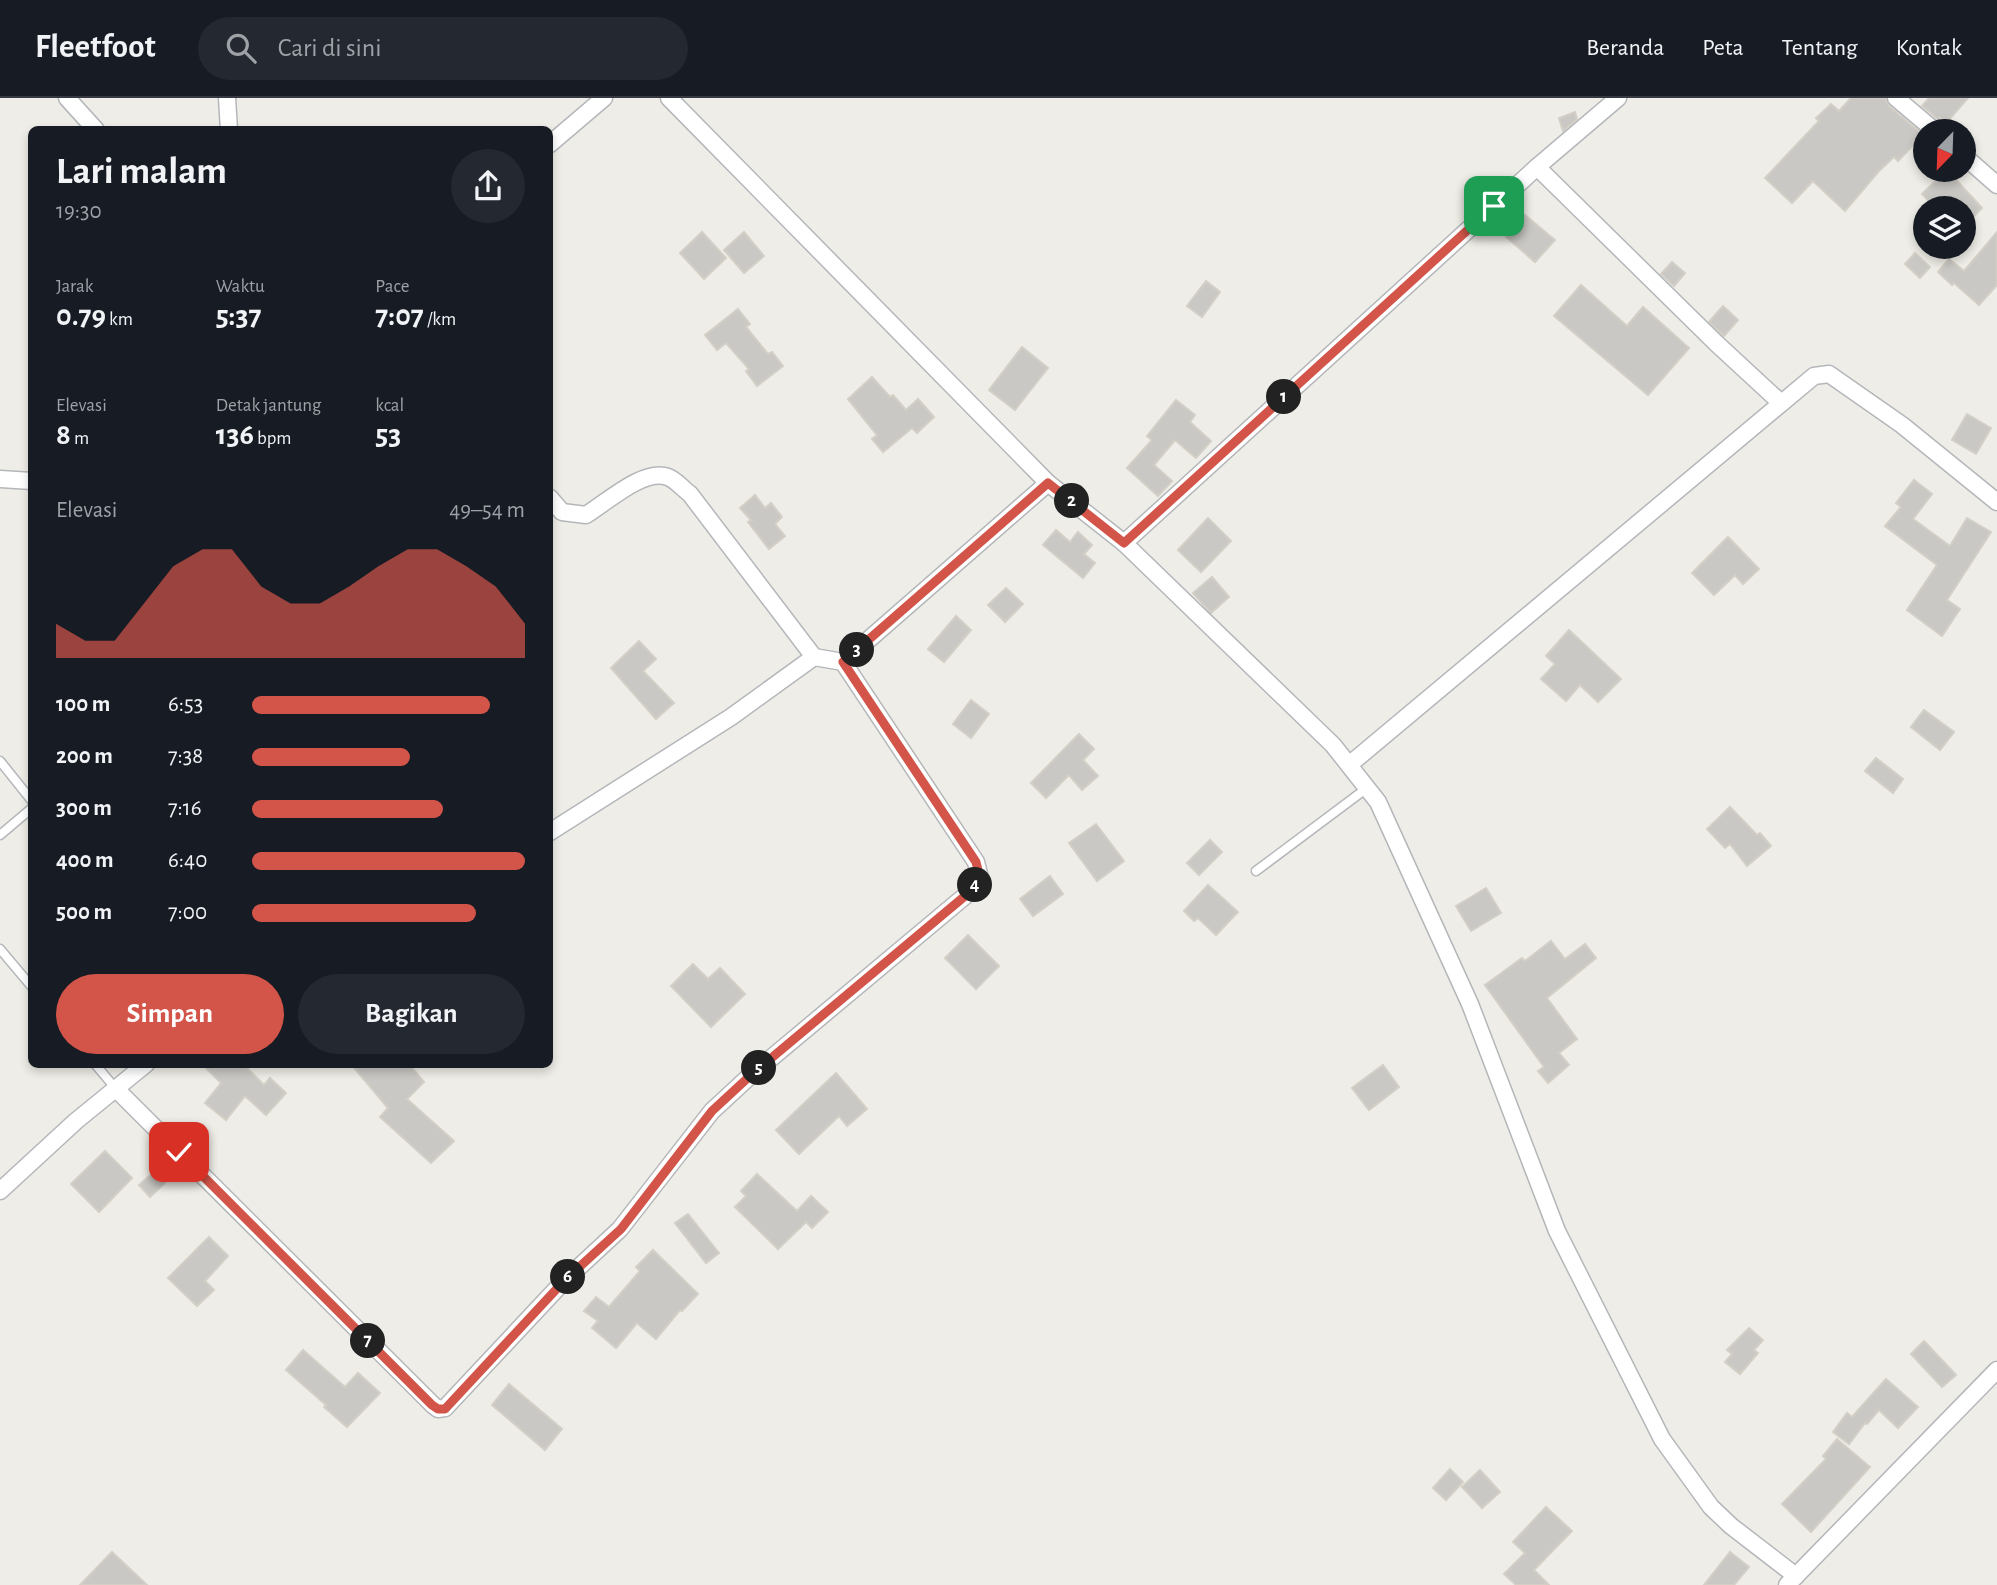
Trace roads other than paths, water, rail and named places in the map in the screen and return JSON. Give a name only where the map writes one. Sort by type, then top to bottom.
[{"type":"street","points":[[67,98],[92,126]]},
{"type":"street","points":[[227,98],[229,126]]},
{"type":"street","points":[[553,141],[604,98]]},
{"type":"street","points":[[669,98],[1048,483],[1124,543],[1333,745],[1367,788],[1384,813],[1470,1004],[1557,1231],[1662,1439],[1711,1507],[1791,1580],[1997,1370]]},
{"type":"street","points":[[1124,543],[1537,167],[1618,98]]},
{"type":"street","points":[[1896,98],[1921,119]]},
{"type":"street","points":[[1537,167],[1781,403]]},
{"type":"street","points":[[1976,167],[1997,185]]},
{"type":"street","points":[[1349,765],[1814,376],[1829,374],[1902,425],[1997,502]]},
{"type":"street","points":[[116,1089],[432,1405],[445,1409],[564,1281],[621,1229],[712,1111],[751,1075],[971,891],[980,878],[976,862],[843,662],[814,657],[690,494],[670,478],[656,475],[640,478],[586,515],[562,512],[553,502]]},
{"type":"street","points":[[0,479],[28,481]]},
{"type":"street","points":[[843,662],[1048,483]]},
{"type":"street","points":[[553,830],[731,717],[814,657]]},
{"type":"street","points":[[0,1191],[76,1121],[141,1068]]},
{"type":"lane","points":[[0,761],[28,796]]},
{"type":"lane","points":[[1256,871],[1367,788]]},
{"type":"lane","points":[[0,835],[28,811]]},
{"type":"lane","points":[[0,949],[28,982]]},
{"type":"lane","points":[[98,1068],[116,1089]]}]
